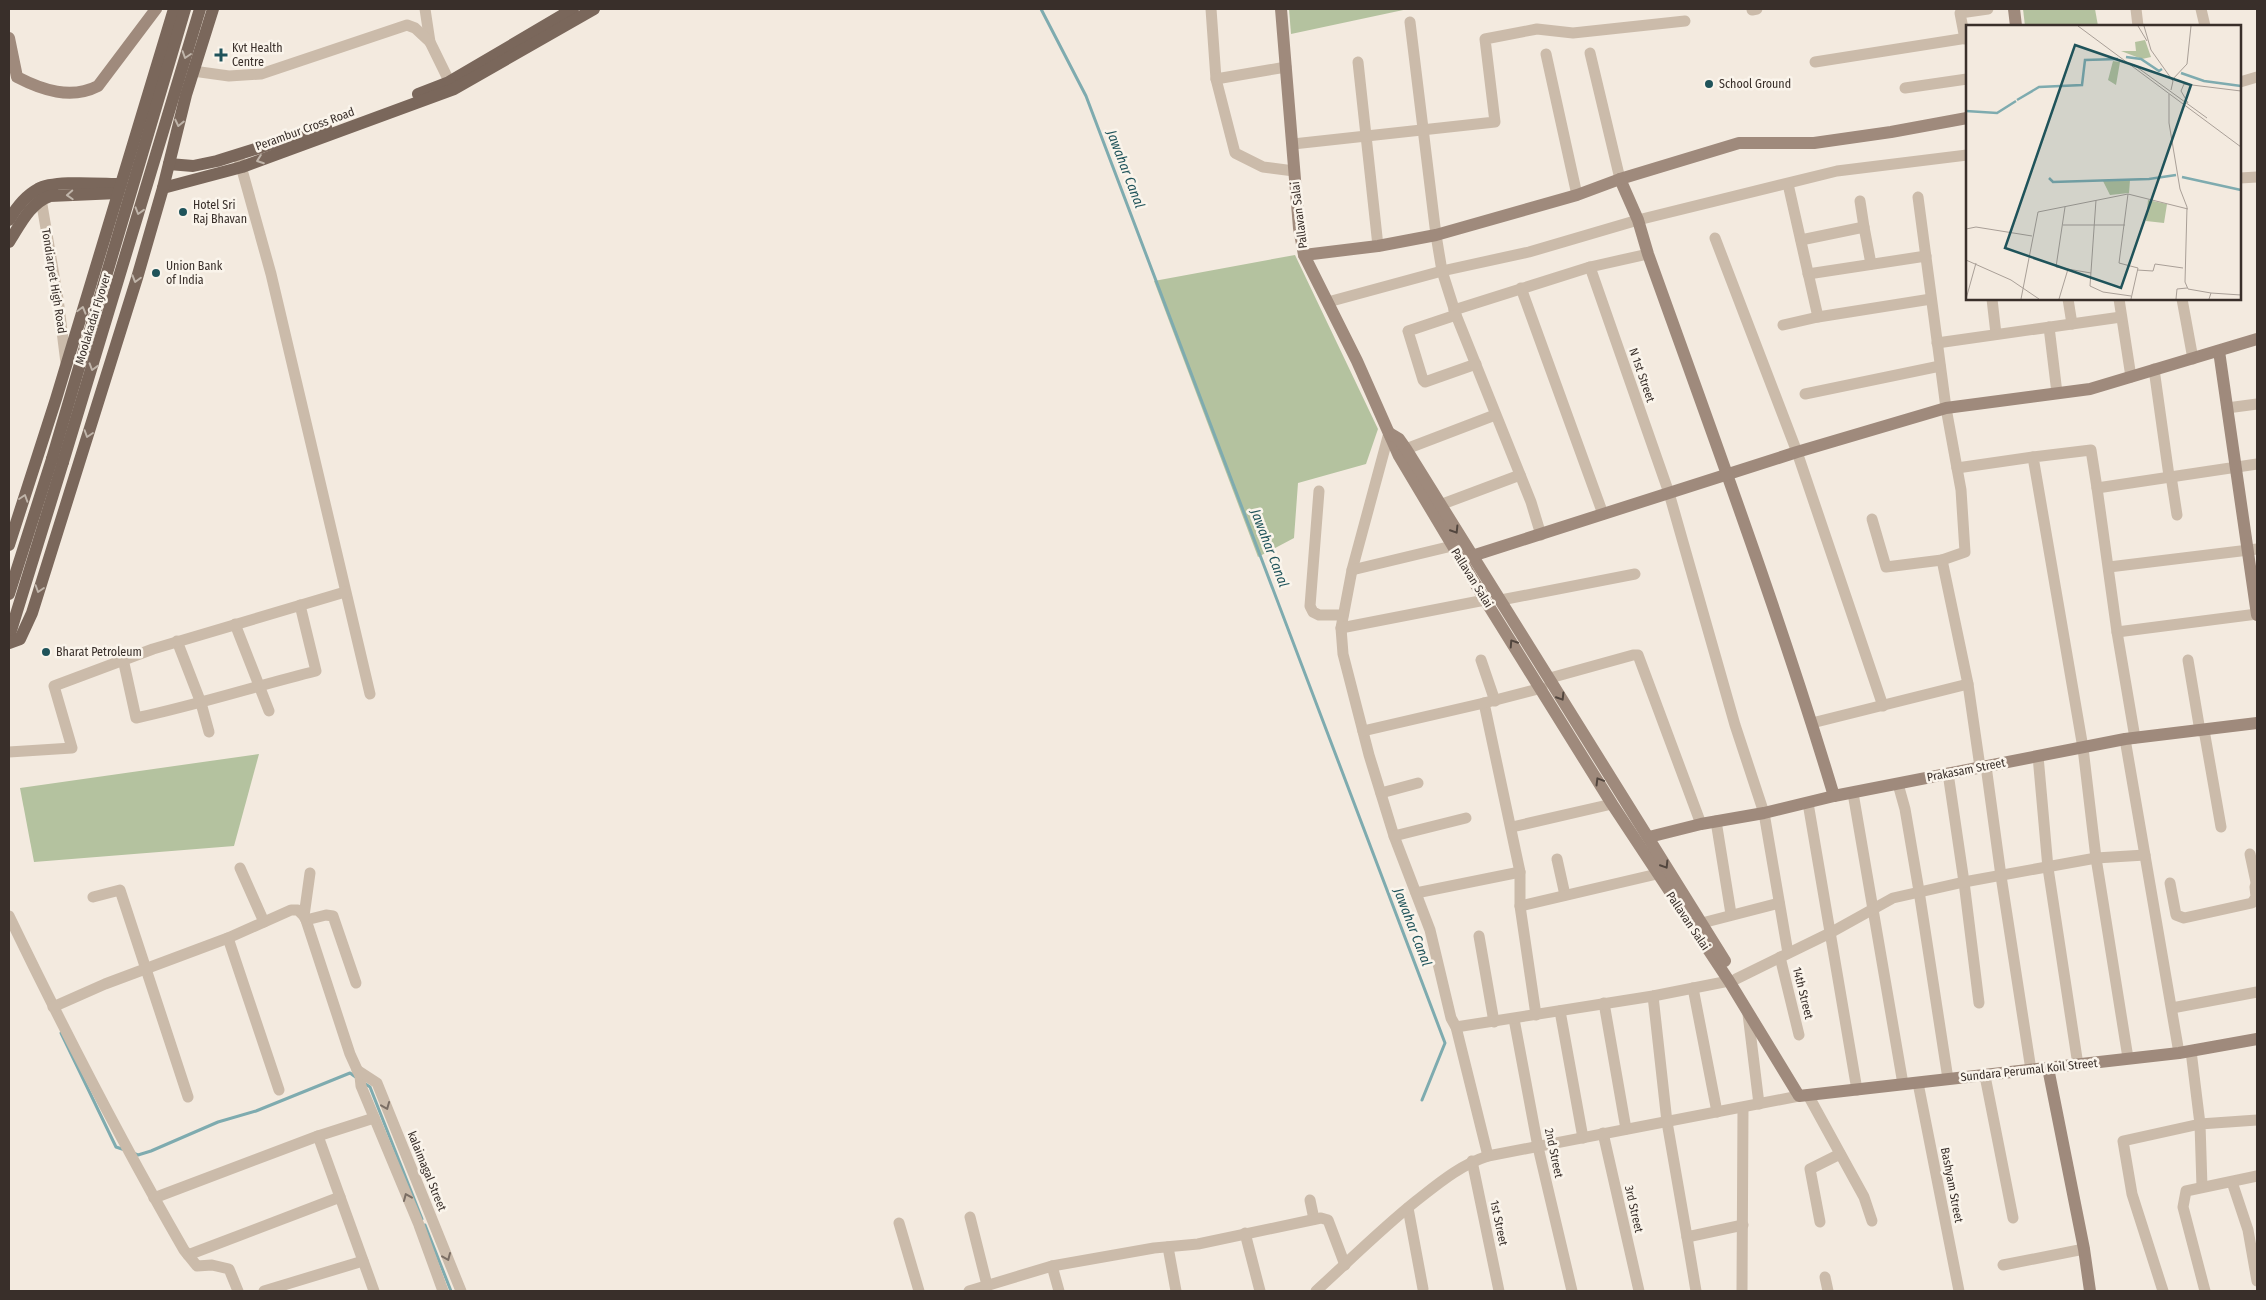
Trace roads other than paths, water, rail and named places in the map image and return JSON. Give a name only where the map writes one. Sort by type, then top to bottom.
[{"type":"main road","points":[[9,545],[174,9]]},
{"type":"main road","name":"Moolakadai Flyover","points":[[9,637],[185,9]]},
{"type":"main road","name":"Moolakadai Flyover","points":[[9,594],[58,461],[200,9]]},
{"type":"main road","points":[[9,643],[20,640],[32,613],[163,188],[186,95],[213,9]]},
{"type":"main road","points":[[452,86],[573,9]]},
{"type":"main road","points":[[452,86],[594,9]]},
{"type":"main road","points":[[150,84],[186,95]]},
{"type":"main road","name":"Perambur Cross Road","points":[[163,188],[452,86]]},
{"type":"main road","name":"Perambur Cross Road","points":[[170,164],[193,166],[240,161]]},
{"type":"main road","points":[[11,213],[39,188],[55,185],[120,188]]},
{"type":"main road","points":[[9,242],[25,217],[41,199],[50,196],[120,188]]},
{"type":"main road","points":[[102,242],[143,253]]},
{"type":"street","points":[[9,38],[17,77],[39,88],[56,92],[86,92],[98,86],[156,9]]},
{"type":"street","points":[[425,9],[430,42],[452,86]]},
{"type":"street","points":[[1211,9],[1216,79],[1235,153],[1263,167],[1294,171]]},
{"type":"street","name":"Pallavan Salai","points":[[1281,9],[1299,228],[1304,254],[1389,433],[1392,444],[1485,600],[1546,683],[1612,804],[1657,874],[1732,980],[1748,1013],[1803,1096]]},
{"type":"street","points":[[1814,62],[1966,38],[1960,13],[1988,9]]},
{"type":"street","points":[[2014,9],[2016,25]]},
{"type":"street","points":[[2136,9],[2138,25]]},
{"type":"street","points":[[2201,9],[2205,25]]},
{"type":"street","points":[[1410,22],[1442,271],[1455,312],[1531,502],[1541,535]]},
{"type":"street","points":[[1293,144],[1495,122],[1485,39],[1537,29],[1573,32],[1685,22]]},
{"type":"street","points":[[193,71],[229,76],[261,74],[407,25],[415,28],[430,42]]},
{"type":"street","points":[[1590,53],[1620,178],[1638,220],[1648,254],[1727,475],[1812,724],[1834,796]]},
{"type":"street","points":[[1546,54],[1577,194]]},
{"type":"street","points":[[1358,62],[1378,246]]},
{"type":"street","points":[[1216,79],[1286,67]]},
{"type":"street","points":[[2241,82],[2257,77]]},
{"type":"street","points":[[1905,88],[1966,79]]},
{"type":"street","points":[[1304,254],[1378,246],[1436,235],[1577,194],[1620,178],[1739,143],[1814,143],[1891,132],[1966,118]]},
{"type":"street","points":[[1328,302],[1442,271],[1529,252],[1638,220],[1837,171],[1966,154]]},
{"type":"street","points":[[240,161],[271,274],[344,592],[370,694]]},
{"type":"street","points":[[2241,178],[2257,177]]},
{"type":"street","points":[[1788,184],[1818,317]]},
{"type":"street","points":[[1872,519],[1886,568],[1942,560],[1965,552],[1961,490],[1946,408],[1918,197]]},
{"type":"street","name":"Tondiarpet High Road","points":[[41,199],[58,299],[66,364]]},
{"type":"street","points":[[1860,201],[1871,264]]},
{"type":"street","points":[[1801,240],[1864,227]]},
{"type":"street","points":[[1715,238],[1797,452],[1883,706]]},
{"type":"street","points":[[1476,364],[1425,382],[1408,331],[1521,288],[1590,267],[1648,254]]},
{"type":"street","points":[[1808,274],[1926,256]]},
{"type":"street","name":"N 1st Street","points":[[1590,267],[1669,493],[1735,725],[1764,813]]},
{"type":"street","points":[[1521,288],[1603,514]]},
{"type":"street","points":[[1783,325],[1818,317],[1931,299]]},
{"type":"street","points":[[1992,300],[1996,334]]},
{"type":"street","points":[[2068,300],[2072,324]]},
{"type":"street","points":[[2119,300],[2131,377]]},
{"type":"street","points":[[2182,300],[2192,359]]},
{"type":"street","points":[[1937,343],[2121,317]]},
{"type":"street","points":[[2049,327],[2057,393]]},
{"type":"street","points":[[1472,556],[1797,452],[1946,408],[2090,389],[2257,340]]},
{"type":"street","points":[[2116,632],[2257,614],[2252,550],[2236,466],[2219,351]]},
{"type":"street","points":[[1805,394],[1940,366]]},
{"type":"street","points":[[2154,369],[2177,515]]},
{"type":"street","points":[[2227,408],[2257,404]]},
{"type":"street","points":[[1406,449],[1495,415]]},
{"type":"street","points":[[1488,1156],[1456,1027],[1451,1018],[1430,930],[1394,836],[1345,667],[1341,628],[1343,615],[1352,570],[1389,433],[1399,439],[1406,449],[1501,600],[1546,683],[1649,838],[1702,924],[1732,980],[1840,1154],[1864,1198],[1872,1220]]},
{"type":"street","points":[[1957,468],[2091,450],[2109,567],[2146,855],[2172,1008],[2185,1052],[2200,1124],[2202,1187]]},
{"type":"street","points":[[2032,457],[2083,748],[2096,858],[2128,1058]]},
{"type":"street","points":[[2097,488],[2257,464]]},
{"type":"street","points":[[1440,505],[1520,475]]},
{"type":"street","points":[[1319,491],[1310,606],[1313,612],[1319,614],[1343,615]]},
{"type":"street","points":[[1352,570],[1452,546]]},
{"type":"street","points":[[2109,567],[2252,550]]},
{"type":"street","points":[[1942,560],[1983,767],[2031,1070]]},
{"type":"street","points":[[1501,600],[1635,574]]},
{"type":"street","points":[[9,752],[72,748],[54,686],[123,659],[344,592]]},
{"type":"street","points":[[1341,628],[1485,600]]},
{"type":"street","points":[[123,659],[136,718],[201,703],[316,671],[300,605]]},
{"type":"street","points":[[235,624],[257,686],[269,711]]},
{"type":"street","points":[[177,642],[201,703],[209,732]]},
{"type":"street","points":[[1363,730],[1490,702],[1633,654],[1638,655],[1701,824]]},
{"type":"street","points":[[1481,660],[1520,872],[1520,906],[1536,1015]]},
{"type":"street","points":[[2188,660],[2221,827]]},
{"type":"street","points":[[1812,724],[1968,684]]},
{"type":"street","name":"Prakasam Street","points":[[1649,838],[1701,824],[1764,813],[1834,796],[2038,756],[2130,739],[2257,724]]},
{"type":"street","points":[[2038,756],[2048,868],[2078,1065]]},
{"type":"street","points":[[1948,773],[1979,1003]]},
{"type":"street","points":[[1381,793],[1418,783]]},
{"type":"street","points":[[1898,784],[1905,808],[1948,1079]]},
{"type":"street","points":[[1853,793],[1903,1084]]},
{"type":"street","points":[[1808,803],[1857,1090]]},
{"type":"street","points":[[1512,827],[1612,804]]},
{"type":"street","name":"14th Street","points":[[1764,813],[1779,903],[1784,955],[1799,1035]]},
{"type":"street","points":[[1394,836],[1466,818]]},
{"type":"street","points":[[1716,821],[1731,914]]},
{"type":"street","points":[[2170,882],[2176,915],[2184,918],[2252,903],[2256,897],[2257,882],[2250,854]]},
{"type":"street","points":[[1456,1027],[1653,996],[1732,980],[1830,933],[1893,898],[1964,882],[2096,858],[2146,855]]},
{"type":"street","points":[[1557,859],[1565,895]]},
{"type":"street","points":[[240,868],[264,922]]},
{"type":"street","points":[[1416,893],[1520,872]]},
{"type":"street","points":[[305,918],[310,873]]},
{"type":"street","points":[[1520,906],[1657,874]]},
{"type":"street","points":[[93,897],[120,890],[188,1097]]},
{"type":"street","points":[[1702,924],[1731,914],[1779,903]]},
{"type":"street","points":[[53,1007],[105,984],[228,938],[291,910],[298,910],[305,918],[374,1118],[419,1225],[444,1291]]},
{"type":"street","points":[[305,918],[331,915],[335,918],[356,983]]},
{"type":"street","points":[[9,916],[53,1007],[128,1152],[188,1255],[197,1266],[212,1264],[228,1269],[238,1291]]},
{"type":"street","points":[[1479,936],[1494,1022]]},
{"type":"street","points":[[228,938],[279,1090]]},
{"type":"street","points":[[1694,988],[1717,1112]]},
{"type":"street","points":[[2172,1008],[2257,992]]},
{"type":"street","points":[[1653,996],[1668,1122],[1696,1291]]},
{"type":"street","points":[[1604,1003],[1626,1129]]},
{"type":"street","points":[[1560,1010],[1583,1138]]},
{"type":"street","points":[[1748,1013],[1759,1104]]},
{"type":"street","name":"2nd Street","points":[[1514,1019],[1538,1147],[1572,1291]]},
{"type":"street","name":"Sundara Perumal Koil Street","points":[[1803,1096],[2185,1052],[2257,1039]]},
{"type":"street","points":[[2048,1068],[2084,1249],[2090,1291]]},
{"type":"street","points":[[1985,1076],[2013,1218]]},
{"type":"street","name":"kalaimagal Street","points":[[359,1077],[377,1083],[461,1291]]},
{"type":"street","name":"Bashyam Street","points":[[1918,1083],[1959,1291]]},
{"type":"street","points":[[1316,1291],[1387,1224],[1445,1178],[1472,1161],[1488,1156],[1603,1133],[1803,1096]]},
{"type":"street","points":[[1742,1291],[1743,1108]]},
{"type":"street","points":[[154,1198],[318,1136],[374,1118]]},
{"type":"street","points":[[2162,1291],[2132,1194],[2123,1141],[2200,1124],[2257,1120]]},
{"type":"street","name":"3rd Street","points":[[1603,1133],[1638,1291]]},
{"type":"street","points":[[318,1136],[374,1291]]},
{"type":"street","points":[[1820,1222],[1810,1169],[1840,1154]]},
{"type":"street","name":"1st Street","points":[[1472,1161],[1499,1291]]},
{"type":"street","points":[[2205,1291],[2183,1207],[2186,1191],[2257,1176]]},
{"type":"street","points":[[2232,1182],[2253,1231],[2257,1280]]},
{"type":"street","points":[[188,1255],[340,1197]]},
{"type":"street","points":[[1310,1200],[1314,1219]]},
{"type":"street","points":[[1408,1208],[1423,1289]]},
{"type":"street","points":[[970,1216],[987,1285]]},
{"type":"street","points":[[969,1291],[1052,1266],[1168,1247],[1198,1244],[1321,1218],[1328,1220],[1345,1265]]},
{"type":"street","points":[[899,1223],[919,1291]]},
{"type":"street","points":[[1687,1237],[1743,1224]]},
{"type":"street","points":[[1246,1233],[1260,1291]]},
{"type":"street","points":[[1168,1247],[1176,1291]]},
{"type":"street","points":[[2003,1265],[2084,1249]]},
{"type":"street","points":[[264,1291],[363,1260]]},
{"type":"street","points":[[1052,1266],[1059,1291]]},
{"type":"street","points":[[1825,1277],[1828,1291]]},
{"type":"waterway","name":"Jawahar Canal","points":[[1041,9],[1086,96],[1445,1043],[1422,1100]]},
{"type":"waterway","points":[[61,1033],[116,1147],[125,1150]]},
{"type":"waterway","points":[[133,1153],[138,1155],[151,1151],[218,1122],[256,1111],[350,1073],[357,1078]]},
{"type":"waterway","points":[[364,1083],[370,1087],[422,1219]]},
{"type":"waterway","points":[[425,1225],[451,1291]]},
{"type":"place","name":"Kvt Health Centre","points":[[221,55]]},
{"type":"place","name":"School Ground","points":[[1709,84]]},
{"type":"place","name":"Hotel Sri Raj Bhavan","points":[[183,212]]},
{"type":"place","name":"Union Bank of India","points":[[156,273]]},
{"type":"place","name":"Bharat Petroleum","points":[[46,652]]}]
